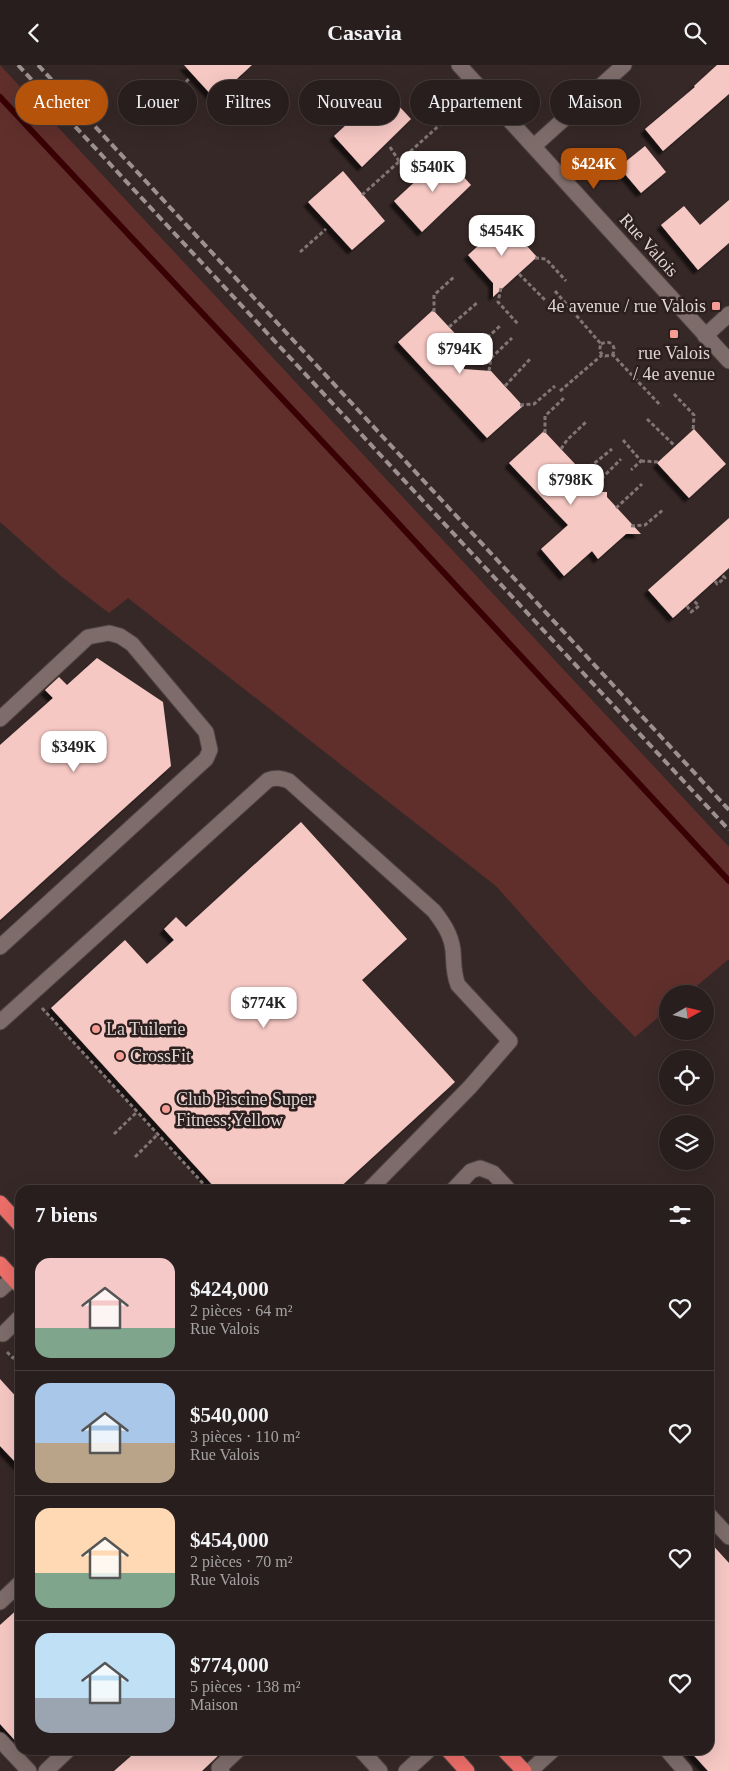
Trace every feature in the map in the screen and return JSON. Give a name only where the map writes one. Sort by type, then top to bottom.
[{"type":"highway","points":[[0,1203],[15,1220]]},
{"type":"highway","points":[[0,1264],[15,1281]]},
{"type":"highway","points":[[453,1755],[467,1771]]},
{"type":"highway","points":[[509,1755],[524,1771]]},
{"type":"street","name":"Rue Valois","points":[[459,65],[729,361]]},
{"type":"street","points":[[534,146],[624,65]]},
{"type":"street","points":[[705,336],[729,314]]},
{"type":"street","points":[[0,719],[88,637],[109,633],[120,636],[132,644],[206,732],[210,750],[206,759],[0,947]]},
{"type":"street","points":[[0,1022],[268,780],[282,778],[289,781],[434,911],[443,922],[450,936],[453,950],[454,975],[458,985],[510,1041],[470,1087],[374,1185]]},
{"type":"street","points":[[457,1185],[471,1171],[480,1168],[493,1173],[504,1185]]},
{"type":"street","points":[[0,1290],[15,1282]]},
{"type":"street","points":[[3,1334],[15,1322]]},
{"type":"street","points":[[714,1520],[729,1537]]},
{"type":"street","points":[[0,1602],[15,1588]]},
{"type":"street","points":[[0,1740],[29,1771]]},
{"type":"street","points":[[46,1771],[63,1755]]},
{"type":"street","points":[[222,1771],[219,1768],[233,1755]]},
{"type":"street","points":[[366,1755],[380,1771]]},
{"type":"street","points":[[406,1771],[424,1755]]},
{"type":"street","points":[[530,1771],[548,1755]]},
{"type":"street","points":[[671,1755],[685,1771]]},
{"type":"path","points":[[362,195],[439,125]]},
{"type":"path","points":[[390,147],[399,161],[415,177]]},
{"type":"path","points":[[300,252],[326,229]]},
{"type":"path","points":[[534,258],[546,259],[566,281]]},
{"type":"path","points":[[519,274],[545,300]]},
{"type":"path","points":[[434,312],[434,295],[455,276]]},
{"type":"path","points":[[501,288],[498,302],[518,324]]},
{"type":"path","points":[[555,291],[601,344],[600,351],[602,355]]},
{"type":"path","points":[[449,327],[478,301]]},
{"type":"path","points":[[464,346],[479,345],[500,326]]},
{"type":"path","points":[[489,371],[491,358],[512,338]]},
{"type":"path","points":[[601,344],[611,343],[614,348],[613,355]]},
{"type":"path","points":[[602,355],[610,357],[613,355]]},
{"type":"path","points":[[560,391],[602,355]]},
{"type":"path","points":[[613,355],[661,406]]},
{"type":"path","points":[[505,386],[530,359]]},
{"type":"path","points":[[520,405],[534,404],[555,385]]},
{"type":"path","points":[[674,394],[694,415],[693,431]]},
{"type":"path","points":[[545,433],[545,416],[565,397]]},
{"type":"path","points":[[647,419],[675,447]]},
{"type":"path","points":[[561,449],[567,440],[587,421]]},
{"type":"path","points":[[623,440],[641,461],[659,463]]},
{"type":"path","points":[[576,467],[591,466],[612,449]]},
{"type":"path","points":[[601,492],[602,477],[621,459]]},
{"type":"path","points":[[631,470],[641,461]]},
{"type":"path","points":[[616,507],[642,484]]},
{"type":"path","points":[[631,526],[645,525],[664,509]]},
{"type":"path","points":[[715,581],[718,585],[725,578],[722,575]]},
{"type":"path","points":[[720,582],[724,588]]},
{"type":"path","points":[[687,606],[691,612],[699,605],[693,600]]},
{"type":"path","points":[[694,610],[697,613]]},
{"type":"path","points":[[40,1006],[204,1185]]},
{"type":"path","points":[[58,1025],[63,1021]]},
{"type":"path","points":[[78,1048],[83,1043]]},
{"type":"path","points":[[101,1072],[106,1068]]},
{"type":"path","points":[[124,1097],[128,1093]]},
{"type":"path","points":[[114,1134],[137,1112]]},
{"type":"path","points":[[148,1124],[153,1120]]},
{"type":"path","points":[[134,1157],[158,1134]]},
{"type":"shaded area","points":[[0,65],[15,81],[15,125],[56,125],[729,847],[729,959],[698,985],[659,985],[659,1017],[635,1037],[588,989],[496,886],[128,598],[109,613],[62,577],[0,522]]},
{"type":"building","points":[[184,65],[252,65],[236,80],[207,80],[207,90]]},
{"type":"building","points":[[717,65],[729,65],[729,94],[663,151],[645,129],[695,87]]},
{"type":"building","points":[[400,107],[410,118],[362,167],[334,136],[346,125],[400,125]]},
{"type":"building","points":[[645,146],[666,172],[641,193],[619,167]]},
{"type":"building","points":[[444,155],[471,185],[422,232],[394,201]]},
{"type":"building","points":[[343,171],[385,221],[352,250],[308,202]]},
{"type":"building","points":[[729,200],[729,243],[698,270],[661,225],[684,206],[700,225]]},
{"type":"building","points":[[505,222],[537,257],[493,297],[493,283],[468,255]]},
{"type":"building","points":[[433,310],[464,343],[464,369],[491,371],[523,406],[487,438],[398,342]]},
{"type":"building","points":[[694,429],[726,464],[689,498],[657,463]]},
{"type":"building","points":[[544,431],[576,465],[576,491],[607,492],[607,497],[641,534],[626,534],[598,559],[592,551],[564,576],[541,549],[568,525],[509,463]]},
{"type":"building","points":[[729,518],[729,568],[673,618],[648,590]]},
{"type":"building","points":[[97,658],[163,702],[171,766],[0,920],[0,745],[53,698],[45,690],[59,677],[67,685]]},
{"type":"building","points":[[301,822],[407,939],[362,980],[455,1082],[342,1185],[212,1185],[51,1008],[125,940],[147,964],[174,940],[164,929],[176,917],[186,927]]},
{"type":"building","points":[[0,1379],[15,1396],[15,1462],[0,1446]]},
{"type":"building","points":[[714,1546],[729,1563],[729,1771],[708,1771],[694,1755],[714,1755]]},
{"type":"building","points":[[15,1612],[15,1740],[0,1724],[0,1625]]},
{"type":"building","points":[[132,1755],[219,1755],[202,1771],[114,1771]]},
{"type":"waterway","points":[[0,97],[729,881]]},
{"type":"railway","points":[[18,65],[729,830]]},
{"type":"railway","points":[[38,65],[729,810]]},
{"type":"place","name":"4e avenue / rue Valois","points":[[716,306]]},
{"type":"place","name":"rue Valois / 4e avenue","points":[[674,334]]},
{"type":"place","name":"La Tuilerie","points":[[96,1029]]},
{"type":"place","name":"CrossFit","points":[[120,1056]]},
{"type":"place","name":"Club Piscine Super Fitness;Yellow","points":[[166,1109]]}]
